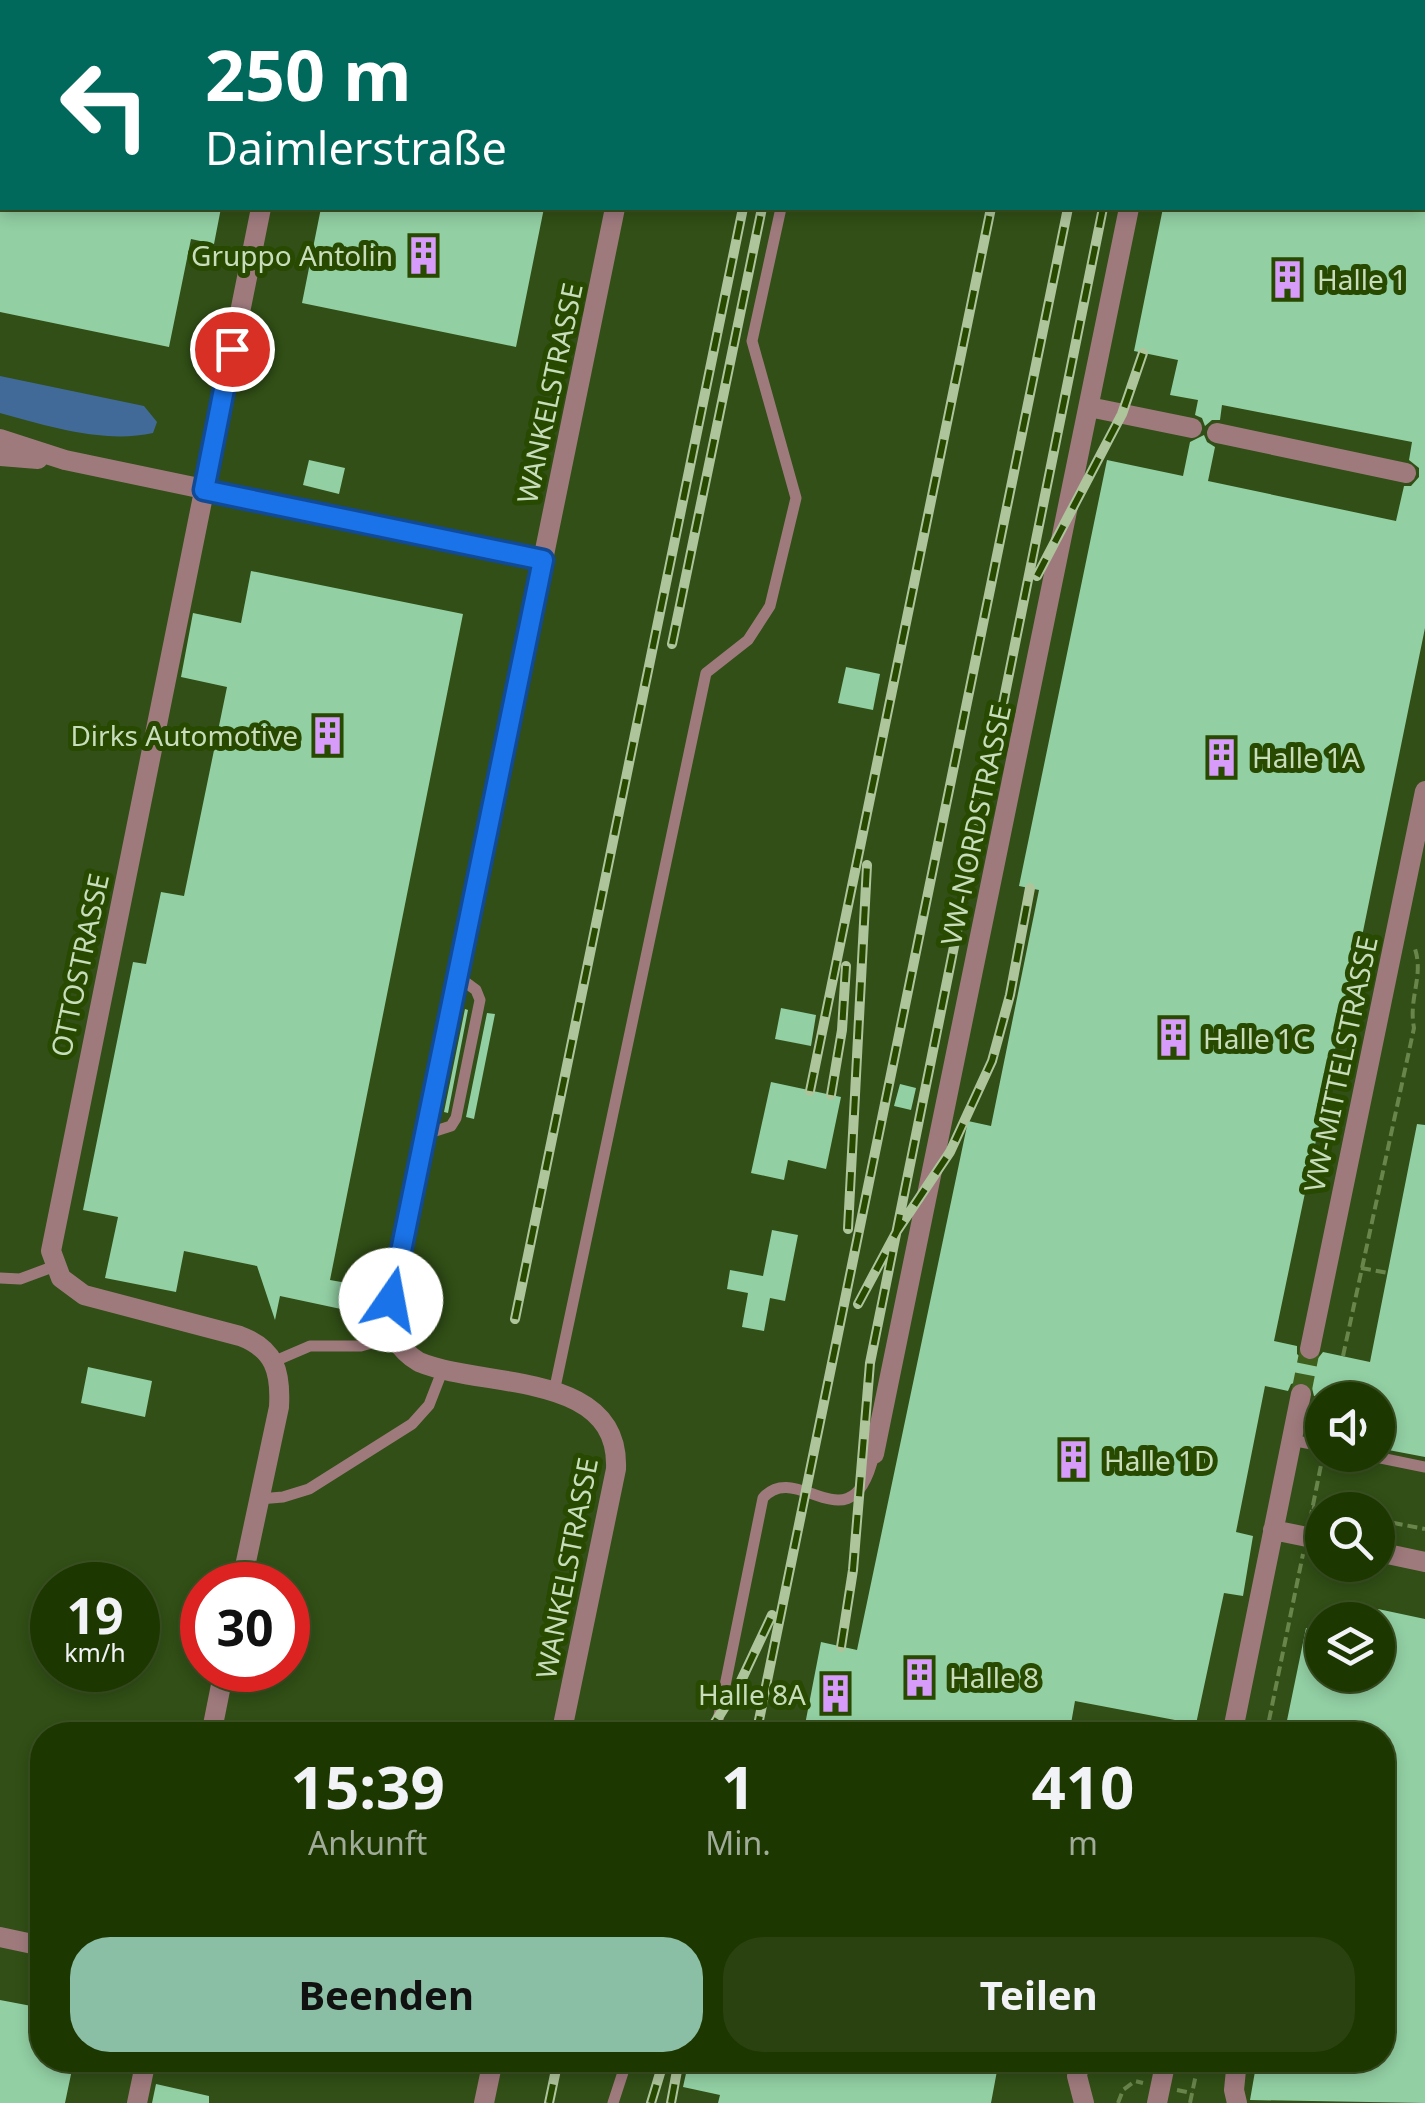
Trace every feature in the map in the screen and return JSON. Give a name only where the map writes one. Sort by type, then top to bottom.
[{"type":"street","name":"OTTOSTRASSE","points":[[55,1266],[52,1236],[260,210]]},
{"type":"street","name":"WANKELSTRASSE","points":[[563,1722],[616,1469],[613,1434],[594,1410],[554,1392],[443,1370],[408,1356],[394,1336],[389,1312],[615,210]]},
{"type":"street","name":"VW-NORDSTRASSE","points":[[874,1454],[1129,210]]},
{"type":"street","points":[[1088,407],[1192,428]]},
{"type":"street","points":[[1217,433],[1406,473]]},
{"type":"street","points":[[0,439],[65,460],[543,560]]},
{"type":"street","points":[[0,456],[65,460]]},
{"type":"street","name":"VW-MITTELSTRASSE","points":[[1310,1349],[1420,845],[1425,790]]},
{"type":"street","points":[[55,1266],[71,1288],[84,1295],[240,1336],[267,1350],[275,1361],[280,1386],[278,1407],[246,1562]]},
{"type":"street","points":[[1235,1722],[1301,1394]]},
{"type":"street","points":[[1273,1530],[1305,1537]]},
{"type":"street","points":[[1395,1556],[1425,1562]]},
{"type":"street","points":[[214,1722],[220,1692]]},
{"type":"street","points":[[0,1937],[30,1943]]},
{"type":"street","points":[[137,2103],[143,2072]]},
{"type":"street","points":[[484,2103],[490,2072]]},
{"type":"street","points":[[1078,2072],[1084,2103]]},
{"type":"street","points":[[1157,2103],[1163,2072]]},
{"type":"street","points":[[1236,2072],[1237,2103]]},
{"type":"lane","points":[[554,1392],[706,672],[748,640],[770,606],[796,498],[752,341],[781,210]]},
{"type":"lane","points":[[0,1278],[20,1279],[55,1266]]},
{"type":"lane","points":[[275,1361],[310,1346],[361,1346],[394,1336]]},
{"type":"lane","points":[[259,1499],[309,1489],[412,1424],[429,1405],[443,1370]]},
{"type":"lane","points":[[1291,1440],[1305,1443]]},
{"type":"lane","points":[[717,1722],[763,1498],[782,1487],[836,1499],[851,1498],[863,1489],[874,1454]]},
{"type":"lane","points":[[1395,1461],[1425,1467]]},
{"type":"lane","points":[[613,2103],[623,2072]]},
{"type":"path","points":[[1343,1356],[1414,1028],[1411,1010],[1420,962],[1410,937]]},
{"type":"path","points":[[1361,1268],[1388,1272]]},
{"type":"path","points":[[1395,1524],[1425,1530]]},
{"type":"path","points":[[1269,1722],[1305,1576]]},
{"type":"path","points":[[1190,2103],[1196,2072]]},
{"type":"shaded area","points":[[0,210],[1425,210],[1425,2103],[0,2103]]},
{"type":"water","points":[[0,376],[144,406],[157,422],[153,433],[115,436],[76,432],[0,413]]},
{"type":"building","points":[[0,210],[221,210],[214,244],[191,239],[169,347],[0,312]]},
{"type":"building","name":"Gruppo Antolin","points":[[321,210],[544,210],[516,347],[302,303]]},
{"type":"building","points":[[1163,210],[1425,210],[1425,628],[1274,1341],[1297,1346],[1297,1354],[1306,1362],[1315,1362],[1323,1352],[1370,1362],[1417,1124],[1425,1125],[1425,1457],[1395,1451],[1395,1382],[1303,1380],[1291,1384],[1288,1391],[1265,1386],[1236,1532],[1253,1536],[1243,1596],[1224,1593],[1196,1722],[1075,1701],[1071,1722],[806,1722],[821,1642],[857,1650],[968,1121],[991,1126],[1039,890],[1019,886],[1107,460],[1183,476],[1190,442],[1204,435],[1215,447],[1208,481],[1396,521],[1404,486],[1411,486],[1419,477],[1419,468],[1409,460],[1412,442],[1222,405],[1220,420],[1205,426],[1202,418],[1195,415],[1198,400],[1170,395],[1178,360],[1134,351]]},
{"type":"building","points":[[309,460],[345,468],[339,494],[303,485]]},
{"type":"building","points":[[251,571],[463,614],[330,1280],[347,1283],[341,1309],[280,1296],[275,1320],[257,1266],[184,1251],[176,1292],[105,1278],[118,1217],[83,1210],[133,962],[146,964],[161,892],[184,896],[227,687],[181,677],[193,613],[241,623]]},
{"type":"building","points":[[846,667],[880,674],[873,710],[838,703]]},
{"type":"building","points":[[781,1008],[816,1015],[811,1046],[775,1039]]},
{"type":"building","points":[[465,1009],[468,1010],[448,1113],[444,1112]]},
{"type":"building","points":[[487,1013],[495,1014],[474,1119],[466,1117]]},
{"type":"building","points":[[771,1082],[841,1097],[826,1169],[788,1160],[784,1180],[751,1173]]},
{"type":"building","points":[[900,1084],[916,1088],[911,1110],[894,1106]]},
{"type":"building","points":[[772,1230],[798,1235],[785,1301],[770,1298],[764,1331],[742,1327],[748,1293],[727,1289],[730,1270],[763,1276]]},
{"type":"building","points":[[88,1367],[152,1381],[145,1417],[81,1403]]},
{"type":"building","points":[[1395,1613],[1425,1619],[1425,2103],[1250,2100],[1255,2072],[1395,2072],[1395,1722],[1287,1722],[1305,1633],[1305,1692],[1395,1692]]},
{"type":"building","points":[[0,2000],[30,2006],[30,2072],[71,2072],[65,2103],[0,2103]]},
{"type":"building","points":[[686,2072],[997,2072],[991,2103],[718,2103],[720,2095],[683,2087]]},
{"type":"building","points":[[156,2084],[209,2096],[209,2103],[152,2103]]},
{"type":"tunnel","points":[[1301,1394],[1310,1349]]},
{"type":"railway","points":[[515,1319],[743,210]]},
{"type":"railway","points":[[672,644],[762,210]]},
{"type":"railway","points":[[810,1091],[991,210]]},
{"type":"railway","points":[[759,1722],[1068,210]]},
{"type":"railway","points":[[841,1647],[853,1570],[870,1363],[1103,210]]},
{"type":"railway","points":[[1037,576],[1122,414],[1143,353]]},
{"type":"railway","points":[[848,1229],[867,865]]},
{"type":"railway","points":[[858,1304],[897,1231],[950,1152],[992,1061],[1010,995],[1030,888]]},
{"type":"railway","points":[[831,1095],[842,1030],[846,966]]},
{"type":"railway","points":[[715,1722],[740,1683],[772,1615]]},
{"type":"railway","points":[[549,2103],[555,2072]]},
{"type":"railway","points":[[651,2103],[660,2072]]},
{"type":"railway","points":[[671,2103],[677,2072]]},
{"type":"place","name":"Gruppo Antolin","points":[[423,255]]},
{"type":"place","name":"Halle 1","points":[[1287,279]]},
{"type":"place","name":"Dirks Automotive","points":[[328,735]]},
{"type":"place","name":"Halle 1A","points":[[1222,757]]},
{"type":"place","name":"Halle 1C","points":[[1173,1038]]},
{"type":"place","name":"Halle 1D","points":[[1074,1460]]},
{"type":"place","name":"Halle 8","points":[[919,1677]]},
{"type":"place","name":"Halle 8A","points":[[836,1694]]},
{"type":"route","points":[[232,349],[204,490],[543,560],[391,1300]]}]
